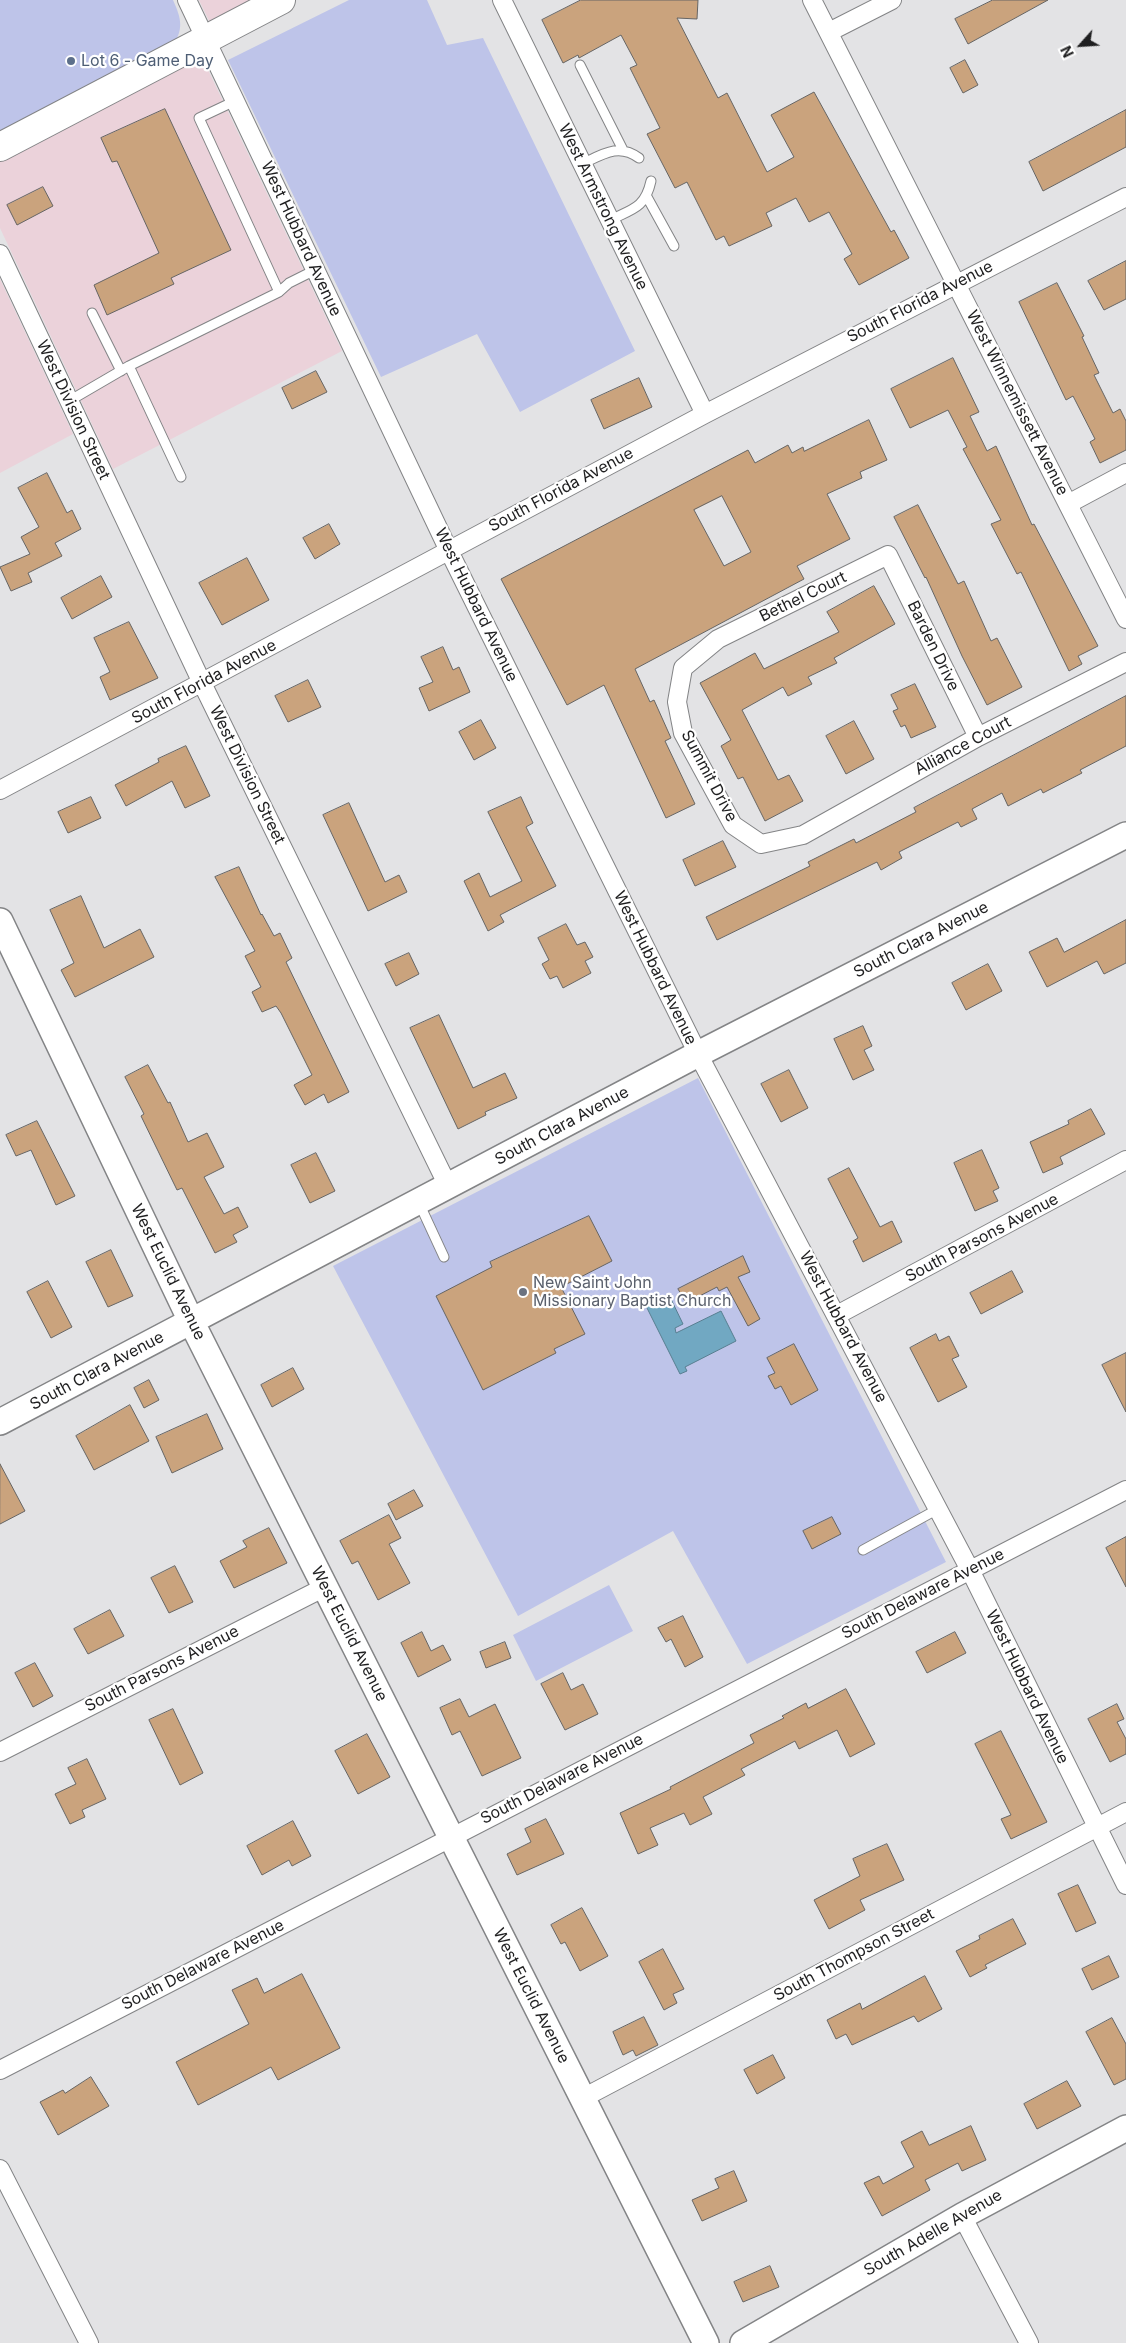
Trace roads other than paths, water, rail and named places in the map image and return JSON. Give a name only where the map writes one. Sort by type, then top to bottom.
[{"type":"main road","points":[[0,147],[281,0]]},
{"type":"street","name":"West Hubbard Avenue","points":[[187,0],[449,551],[698,1054],[970,1570],[1096,1828],[1126,1885]]},
{"type":"street","name":"West Armstrong Avenue","points":[[502,0],[705,414]]},
{"type":"street","name":"West Winnemissett Avenue","points":[[812,0],[1126,619]]},
{"type":"street","points":[[829,32],[892,0]]},
{"type":"street","name":"South Florida Avenue","points":[[0,790],[705,414],[1126,197]]},
{"type":"street","name":"West Division Street","points":[[0,254],[202,683],[448,1186]]},
{"type":"street","points":[[1068,504],[1126,473]]},
{"type":"street","name":"Bethel Court","points":[[718,639],[888,555]]},
{"type":"street","name":"Barden Drive","points":[[888,555],[978,736]]},
{"type":"street","name":"Summit Drive","points":[[718,639],[683,668],[677,702],[683,733],[733,825],[761,844],[803,835]]},
{"type":"street","name":"Alliance Court","points":[[803,835],[978,736],[1126,662]]},
{"type":"street","name":"South Clara Avenue","points":[[0,1422],[698,1054],[1126,835]]},
{"type":"street","name":"West Euclid Avenue","points":[[1,928],[191,1321],[706,2343]]},
{"type":"street","name":"South Parsons Avenue","points":[[837,1315],[1126,1160]]},
{"type":"street","name":"South Delaware Avenue","points":[[0,2070],[450,1836],[1126,1490]]},
{"type":"street","name":"South Parsons Avenue","points":[[0,1752],[325,1587]]},
{"type":"street","name":"South Thompson Street","points":[[583,2098],[1126,1812]]},
{"type":"street","name":"South Adelle Avenue","points":[[743,2343],[962,2216],[1126,2128]]},
{"type":"street","points":[[0,2169],[89,2343]]},
{"type":"street","points":[[962,2216],[1029,2343]]},
{"type":"lane","points":[[580,65],[622,150]]},
{"type":"lane","points":[[235,101],[199,118],[279,292]]},
{"type":"lane","points":[[582,164],[598,156],[622,150],[628,150],[640,158]]},
{"type":"lane","points":[[610,220],[642,204],[647,197],[651,181]]},
{"type":"lane","points":[[647,197],[674,246]]},
{"type":"lane","points":[[69,401],[129,366],[279,292],[290,283],[315,270]]},
{"type":"lane","points":[[92,313],[121,371]]},
{"type":"lane","points":[[129,366],[181,477]]},
{"type":"lane","points":[[418,1202],[444,1257]]},
{"type":"lane","points":[[862,1550],[938,1509]]},
{"type":"place","name":"Lot 6 - Game Day","points":[[71,61]]},
{"type":"place","name":"New Saint John Missionary Baptist Church","points":[[523,1292]]}]
